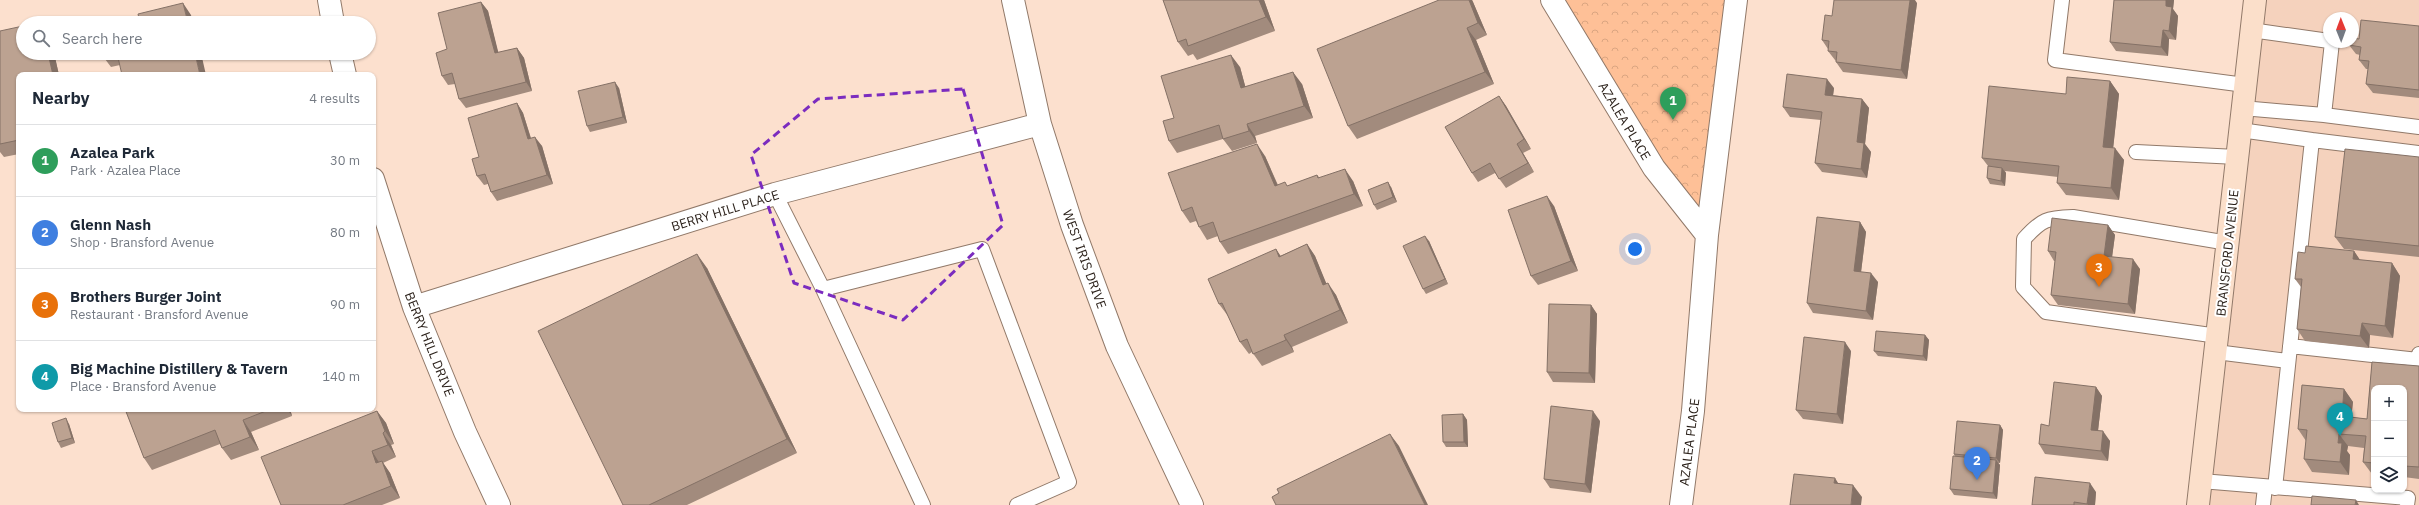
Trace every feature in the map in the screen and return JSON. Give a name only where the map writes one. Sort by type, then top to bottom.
[{"type":"main road","name":"BRANSFORD AVENUE","points":[[2198,505],[2255,0]]},
{"type":"street","points":[[328,0],[331,16]]},
{"type":"street","name":"WEST IRIS DRIVE","points":[[1013,0],[1040,124],[1072,225],[1117,346],[1192,505]]},
{"type":"street","name":"AZALEA PLACE","points":[[1552,0],[1654,168],[1707,235]]},
{"type":"street","name":"AZALEA PLACE","points":[[1681,505],[1693,411],[1707,235],[1736,0]]},
{"type":"street","points":[[341,60],[343,72]]},
{"type":"street","name":"BERRY HILL PLACE","points":[[414,307],[775,194],[1040,124]]},
{"type":"street","name":"BERRY HILL DRIVE","points":[[376,188],[414,307],[468,439],[499,505]]},
{"type":"lane","points":[[2062,0],[2055,60],[2245,85]]},
{"type":"lane","points":[[2252,30],[2323,40]]},
{"type":"lane","points":[[2324,115],[2331,48]]},
{"type":"lane","points":[[2242,108],[2324,115],[2419,127]]},
{"type":"lane","points":[[2240,130],[2419,153]]},
{"type":"lane","points":[[2263,505],[2270,488],[2288,361],[2312,140]]},
{"type":"lane","points":[[2136,152],[2237,157]]},
{"type":"lane","points":[[775,194],[823,289],[923,505]]},
{"type":"lane","points":[[2228,243],[2073,217],[2049,218],[2036,226],[2024,238],[2023,287],[2046,312],[2217,344],[2288,361]]},
{"type":"lane","points":[[823,289],[982,249],[1069,482],[1017,505]]},
{"type":"lane","points":[[2290,346],[2418,360],[2419,354]]},
{"type":"lane","points":[[2201,481],[2411,501]]},
{"type":"highlighted area","points":[[963,89],[1003,225],[903,320],[794,283],[751,155],[818,99]]},
{"type":"shaded area","points":[[2255,0],[2419,0],[2419,505],[2198,505]]},
{"type":"green space","points":[[1552,0],[1736,0],[1707,235]]},
{"type":"building","points":[[1163,0],[1259,0],[1266,17],[1188,46],[1186,39],[1178,42]]},
{"type":"building","points":[[1439,0],[1469,0],[1478,23],[1467,28],[1485,72],[1348,126],[1317,49]]},
{"type":"building","points":[[1834,0],[1910,0],[1901,70],[1836,62],[1837,52],[1828,51],[1829,41],[1822,40],[1825,15],[1832,16]]},
{"type":"building","points":[[2114,0],[2166,0],[2166,6],[2172,7],[2169,31],[2163,30],[2161,47],[2110,42]]},
{"type":"building","points":[[481,2],[495,53],[517,48],[526,82],[459,99],[452,73],[442,76],[436,53],[447,49],[438,13]]},
{"type":"building","points":[[183,3],[186,16],[138,16],[138,14]]},
{"type":"building","points":[[2361,20],[2419,26],[2419,90],[2366,84],[2369,61],[2359,60],[2361,47],[2359,47]]},
{"type":"building","points":[[16,28],[16,60],[50,60],[52,72],[16,72],[16,141],[0,144],[0,31]]},
{"type":"building","points":[[1231,55],[1241,88],[1293,72],[1304,106],[1247,124],[1249,131],[1223,139],[1219,125],[1169,141],[1163,121],[1174,118],[1161,76]]},
{"type":"building","points":[[119,60],[197,60],[199,72],[121,72]]},
{"type":"building","points":[[1787,74],[1827,79],[1825,95],[1862,99],[1857,142],[1864,143],[1861,169],[1815,163],[1822,112],[1783,107]]},
{"type":"building","points":[[2067,77],[2110,81],[2103,147],[2115,148],[2111,188],[2057,183],[2059,166],[1982,158],[1989,86],[2066,94]]},
{"type":"building","points":[[615,82],[623,117],[587,126],[578,91]]},
{"type":"building","points":[[1499,96],[1524,139],[1517,144],[1528,163],[1499,179],[1490,163],[1472,173],[1445,127]]},
{"type":"building","points":[[517,103],[528,139],[535,137],[547,175],[491,192],[485,174],[477,176],[472,159],[479,157],[468,118]]},
{"type":"building","points":[[1257,144],[1275,186],[1285,182],[1287,186],[1317,175],[1318,178],[1345,169],[1354,194],[1220,242],[1213,222],[1199,227],[1192,207],[1182,211],[1168,173]]},
{"type":"building","points":[[2345,149],[2419,157],[2419,246],[2335,237]]},
{"type":"building","points":[[1988,166],[2002,168],[2001,181],[1987,178]]},
{"type":"building","points":[[1388,182],[1393,197],[1374,205],[1368,190]]},
{"type":"building","points":[[1547,196],[1571,261],[1531,276],[1508,210]]},
{"type":"building","points":[[1817,217],[1860,222],[1854,271],[1871,273],[1866,311],[1807,303]]},
{"type":"building","points":[[2052,218],[2108,225],[2104,256],[2133,259],[2128,304],[2051,295],[2056,252],[2048,251]]},
{"type":"building","points":[[1425,236],[1445,279],[1423,289],[1403,246]]},
{"type":"building","points":[[1307,244],[1323,285],[1328,283],[1340,310],[1284,335],[1286,340],[1253,354],[1247,339],[1240,342],[1222,303],[1219,304],[1208,279],[1276,249],[1279,257]]},
{"type":"building","points":[[2306,246],[2354,251],[2353,259],[2392,263],[2385,326],[2362,323],[2360,336],[2297,329],[2302,279],[2295,279],[2298,252],[2305,253]]},
{"type":"building","points":[[697,254],[787,439],[649,505],[623,505],[538,331]]},
{"type":"building","points":[[1549,304],[1591,305],[1589,373],[1547,372]]},
{"type":"building","points":[[1876,331],[1925,335],[1923,356],[1874,351]]},
{"type":"building","points":[[1804,337],[1845,342],[1837,414],[1796,410]]},
{"type":"building","points":[[2372,362],[2419,366],[2419,467],[2407,466],[2407,385],[2371,385],[2371,463],[2363,462],[2366,436],[2339,434],[2338,443],[2342,443],[2340,462],[2304,459],[2307,430],[2298,429],[2302,385],[2344,389],[2342,416],[2367,419]]},
{"type":"building","points":[[2054,382],[2096,387],[2091,430],[2103,431],[2101,451],[2039,444],[2041,424],[2049,426]]},
{"type":"building","points":[[1551,406],[1593,411],[1585,484],[1544,479]]},
{"type":"building","points":[[376,411],[385,431],[383,433],[388,445],[372,451],[376,463],[382,461],[391,486],[343,505],[281,505],[261,457]]},
{"type":"building","points":[[126,412],[263,412],[243,420],[250,437],[222,448],[215,430],[144,458]]},
{"type":"building","points":[[1463,414],[1464,442],[1443,442],[1442,415]]},
{"type":"building","points":[[66,418],[72,438],[58,442],[52,423]]},
{"type":"building","points":[[1957,421],[2000,425],[1996,458],[1954,454]]},
{"type":"building","points":[[1390,434],[1425,505],[1276,505],[1272,497],[1279,493],[1277,489]]},
{"type":"building","points":[[1953,456],[1996,460],[1993,493],[1950,489]]},
{"type":"building","points":[[1794,474],[1835,478],[1834,483],[1853,485],[1851,505],[1790,505]]},
{"type":"building","points":[[2035,477],[2090,483],[2087,504],[2074,502],[2074,505],[2032,505]]},
{"type":"building","points":[[2312,496],[2356,500],[2355,505],[2311,505]]},
{"type":"place","name":"Azalea Park","points":[[1673,120]]},
{"type":"place","name":"Brothers Burger Joint","points":[[2099,287]]},
{"type":"place","name":"Big Machine Distillery & Tavern","points":[[2340,436]]},
{"type":"place","name":"Glenn Nash","points":[[1977,480]]}]
